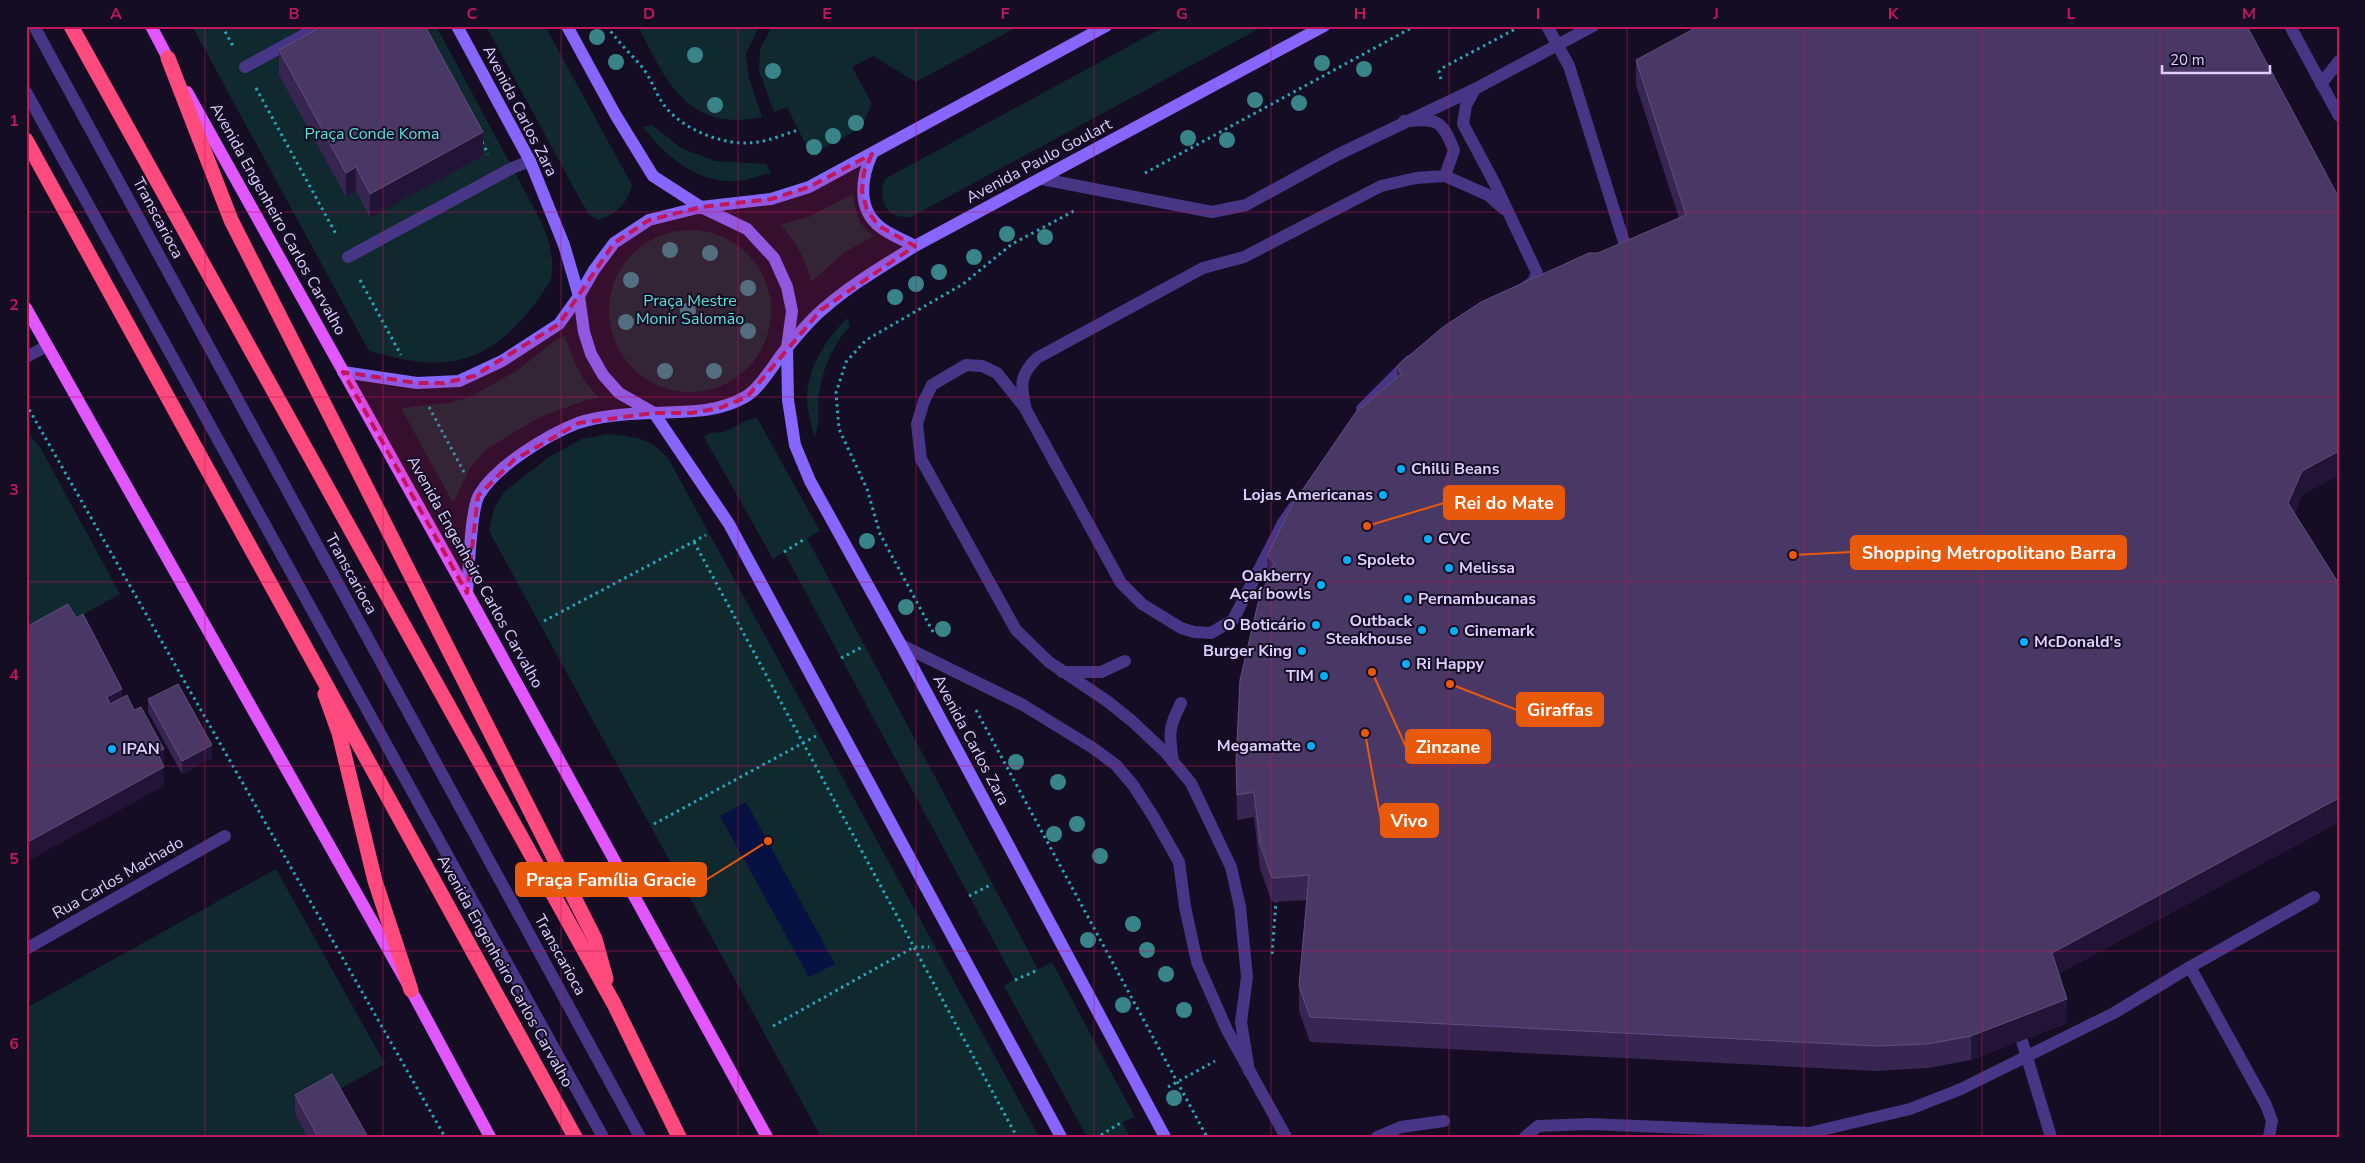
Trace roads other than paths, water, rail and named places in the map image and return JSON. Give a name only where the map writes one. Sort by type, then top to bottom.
[{"type":"highway","points":[[72,26],[614,1004],[678,1137]]},
{"type":"highway","points":[[168,58],[230,220],[595,939],[614,1004]]},
{"type":"highway","name":"Avenida Engenheiro Carlos Carvalho","points":[[26,140],[307,646],[575,1137]]},
{"type":"highway","points":[[307,646],[339,733],[375,880],[411,990]]},
{"type":"main road","name":"Avenida Engenheiro Carlos Carvalho","points":[[151,26],[767,1137]]},
{"type":"main road","points":[[26,308],[411,990],[490,1137]]},
{"type":"street","name":"Transcarioca","points":[[34,26],[640,1137]]},
{"type":"street","points":[[245,67],[320,26]]},
{"type":"street","name":"Avenida Carlos Zara","points":[[458,26],[530,161],[564,245],[579,296],[584,332],[591,354],[603,376],[619,393],[654,413]]},
{"type":"street","points":[[567,26],[615,114],[653,176],[700,206]]},
{"type":"street","points":[[343,372],[417,384],[459,381],[502,362],[559,324],[614,243],[648,220],[700,206],[771,199],[809,187],[1106,26]]},
{"type":"street","name":"Avenida Paulo Goulart","points":[[654,413],[692,413],[720,408],[747,397],[786,348],[822,310],[860,281],[915,246],[1324,26]]},
{"type":"street","points":[[1547,26],[1569,66],[1631,263]]},
{"type":"street","points":[[1042,179],[1212,212],[1246,204],[1317,165],[1404,121],[1475,89],[1594,26]]},
{"type":"street","points":[[2290,26],[2339,116]]},
{"type":"street","points":[[2321,84],[2339,61]]},
{"type":"street","points":[[1475,89],[1466,105],[1463,124],[1508,212],[1536,274],[1529,285],[1513,294]]},
{"type":"street","points":[[26,92],[603,1137]]},
{"type":"street","points":[[1404,121],[1426,120],[1438,122],[1446,130],[1454,150],[1444,176]]},
{"type":"street","points":[[872,154],[864,172],[862,191],[867,210],[879,226],[915,246]]},
{"type":"street","points":[[348,257],[512,168],[530,161]]},
{"type":"street","points":[[1026,410],[1022,378],[1037,358],[1203,268],[1244,257],[1381,186],[1416,178],[1444,176],[1488,195],[1508,212]]},
{"type":"street","name":"Avenida Carlos Zara","points":[[700,206],[747,229],[774,258],[787,287],[792,311],[786,348],[788,400],[795,445],[810,481],[901,645],[1165,1137]]},
{"type":"street","points":[[26,357],[47,346]]},
{"type":"street","points":[[1355,417],[1400,369],[1421,352]]},
{"type":"street","points":[[1249,1071],[1241,1022],[1247,977],[1245,940],[1232,867],[1191,783],[1132,721],[1107,701],[1049,662],[1016,630],[921,459],[916,424],[932,385],[966,365],[982,366],[997,374],[1026,410],[1121,584],[1142,604],[1181,628],[1194,632],[1211,633],[1234,620],[1283,523],[1299,499]]},
{"type":"street","points":[[467,593],[472,526],[478,496],[494,477],[514,460],[541,442],[579,423],[604,418],[654,413],[729,524],[1062,1137]]},
{"type":"street","points":[[901,645],[1003,694],[1108,759],[1133,785],[1179,862],[1185,907],[1197,962],[1227,1030],[1286,1137]]},
{"type":"street","points":[[1062,672],[1101,672],[1125,661]]},
{"type":"street","points":[[1173,762],[1169,734],[1181,703]]},
{"type":"street","name":"Rua Carlos Machado","points":[[26,949],[225,836]]},
{"type":"street","points":[[1525,1137],[1538,1126],[1589,1124],[1809,1133],[1910,1109],[1961,1090],[2114,1013],[2190,967],[2314,897]]},
{"type":"street","points":[[2190,967],[2266,1105],[2272,1121],[2270,1137]]},
{"type":"street","points":[[2022,1041],[2050,1137]]},
{"type":"street","points":[[1377,1137],[1401,1127],[1444,1121]]},
{"type":"place","name":"Chilli Beans","points":[[1401,469]]},
{"type":"place","name":"Lojas Americanas","points":[[1383,495]]},
{"type":"place","name":"Rei do Mate","points":[[1367,526]]},
{"type":"place","name":"CVC","points":[[1428,539]]},
{"type":"place","name":"Shopping Metropolitano Barra","points":[[1793,555]]},
{"type":"place","name":"Spoleto","points":[[1347,560]]},
{"type":"place","name":"Melissa","points":[[1449,568]]},
{"type":"place","name":"Oakberry Açaí bowls","points":[[1321,585]]},
{"type":"place","name":"Pernambucanas","points":[[1408,599]]},
{"type":"place","name":"O Boticário","points":[[1316,625]]},
{"type":"place","name":"Outback Steakhouse","points":[[1422,630]]},
{"type":"place","name":"Cinemark","points":[[1454,631]]},
{"type":"place","name":"McDonald's","points":[[2024,642]]},
{"type":"place","name":"Burger King","points":[[1302,651]]},
{"type":"place","name":"Ri Happy","points":[[1406,664]]},
{"type":"place","name":"Zinzane","points":[[1372,672]]},
{"type":"place","name":"TIM","points":[[1324,676]]},
{"type":"place","name":"Giraffas","points":[[1450,684]]},
{"type":"place","name":"Vivo","points":[[1365,733]]},
{"type":"place","name":"Megamatte","points":[[1311,746]]},
{"type":"place","name":"IPAN","points":[[112,749]]},
{"type":"place","name":"Praça Família Gracie","points":[[768,841]]},
{"type":"park label","name":"Praça Conde Koma","points":[[372,134]]},
{"type":"park label","name":"Praça Mestre Monir Salomão","points":[[690,310]]}]
